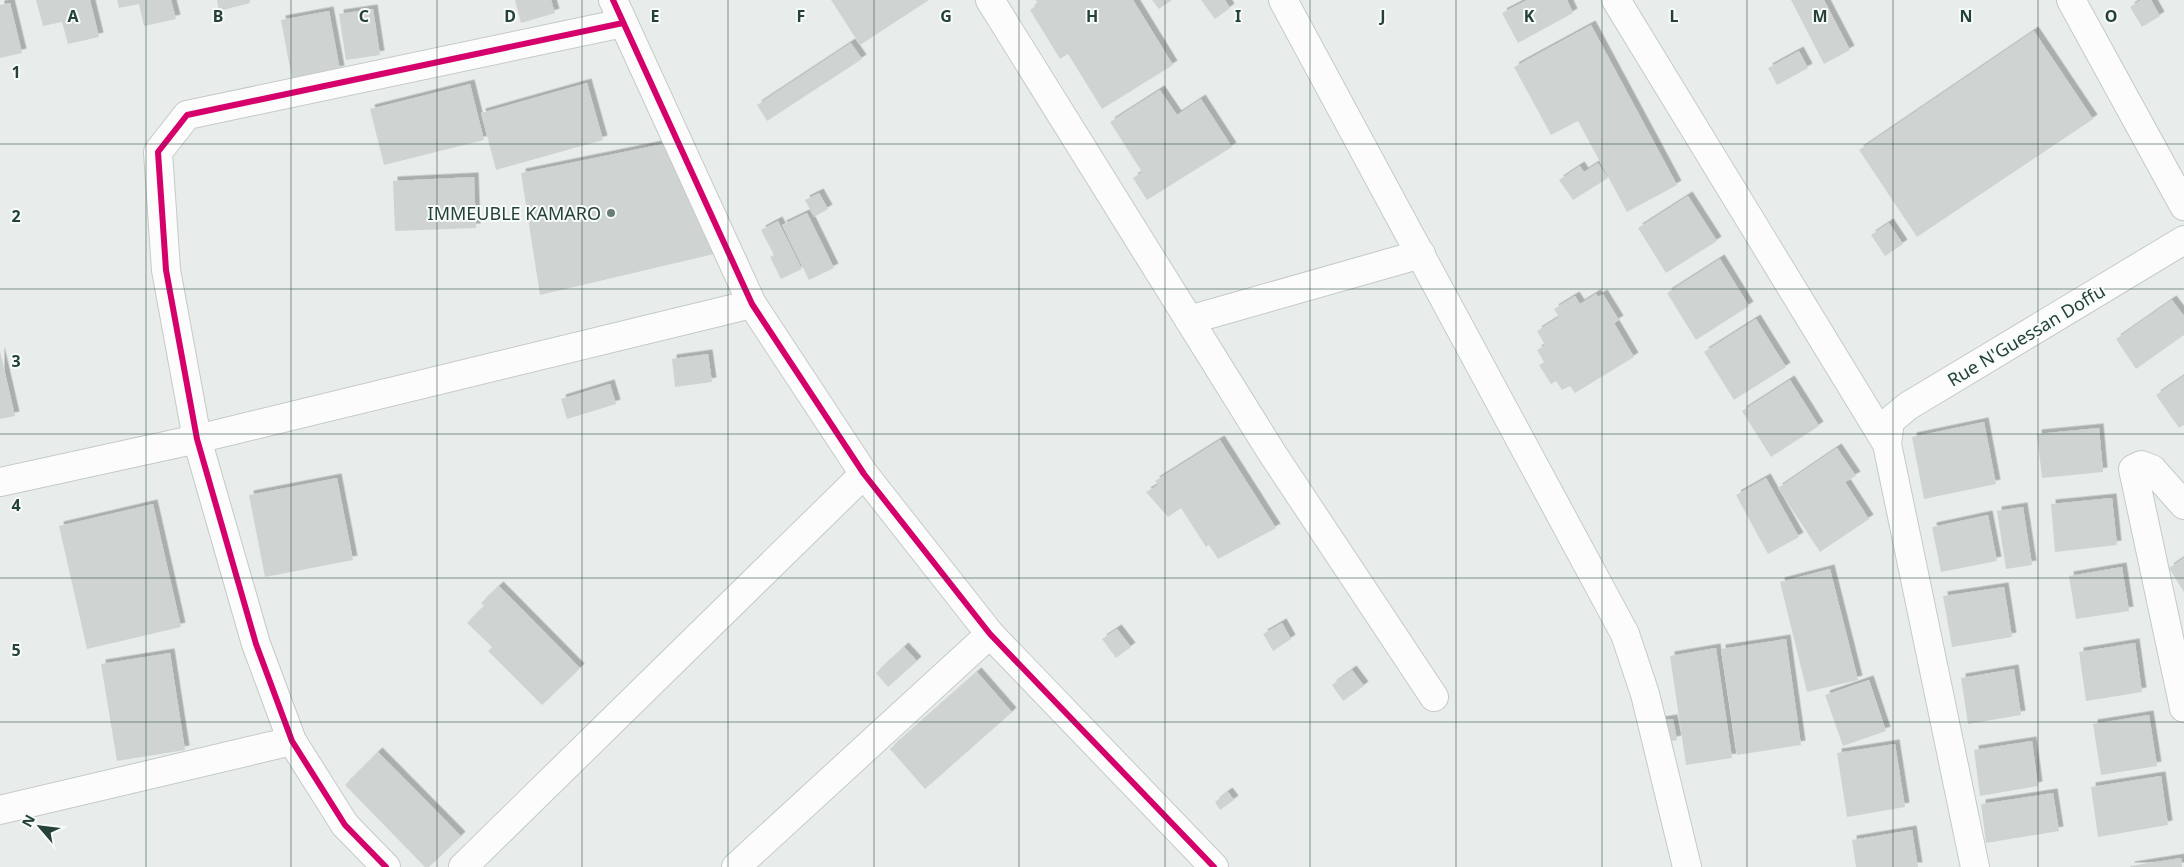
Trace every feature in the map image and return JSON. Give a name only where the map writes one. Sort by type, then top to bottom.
[{"type":"street","points":[[990,0],[1272,452],[1434,697]]},
{"type":"street","points":[[1283,0],[1625,634],[1645,694],[1687,867]]},
{"type":"street","points":[[1616,0],[1887,444],[1975,867]]},
{"type":"street","points":[[2071,0],[2184,206]]},
{"type":"street","points":[[386,867],[345,825],[292,741],[256,644],[197,439],[166,270],[158,152],[187,115],[618,11],[752,304],[864,474],[990,634],[1214,867]]},
{"type":"street","name":"Rue N'Guessan Doffu","points":[[1887,444],[1890,421],[1908,406],[2184,240]]},
{"type":"street","points":[[1189,320],[1421,254]]},
{"type":"street","points":[[0,482],[197,439],[752,304]]},
{"type":"street","points":[[2184,506],[2152,469],[2140,465],[2133,469],[2184,708]]},
{"type":"street","points":[[463,867],[864,474]]},
{"type":"street","points":[[736,867],[990,634]]},
{"type":"street","points":[[0,810],[292,741]]},
{"type":"building","points":[[36,0],[90,0],[99,37],[68,44],[62,22],[43,26]]},
{"type":"building","points":[[117,0],[171,0],[176,19],[144,26],[139,4],[119,8]]},
{"type":"building","points":[[217,0],[250,0],[250,3],[219,11]]},
{"type":"building","points":[[515,0],[551,0],[555,13],[521,23]]},
{"type":"building","points":[[831,0],[929,0],[860,45]]},
{"type":"building","points":[[1036,0],[1133,0],[1173,65],[1102,109],[1068,54],[1060,59],[1030,10],[1038,4]]},
{"type":"building","points":[[1152,0],[1172,0],[1159,9]]},
{"type":"building","points":[[1201,0],[1225,0],[1230,8],[1215,19]]},
{"type":"building","points":[[1527,0],[1567,0],[1573,13],[1518,43],[1502,13]]},
{"type":"building","points":[[1791,0],[1824,0],[1850,50],[1824,64]]},
{"type":"building","points":[[2141,0],[2151,0],[2160,16],[2142,27],[2130,7]]},
{"type":"building","points":[[10,3],[22,53],[0,58],[0,5]]},
{"type":"building","points":[[373,9],[380,55],[346,60],[339,14]]},
{"type":"building","points":[[329,11],[340,70],[292,79],[281,20]]},
{"type":"building","points":[[1591,25],[1677,185],[1627,212],[1578,121],[1551,135],[1514,67]]},
{"type":"building","points":[[2034,31],[2093,119],[1917,237],[1859,150]]},
{"type":"building","points":[[851,43],[862,59],[767,121],[757,105]]},
{"type":"building","points":[[1799,51],[1808,68],[1777,85],[1768,68]]},
{"type":"building","points":[[587,83],[603,140],[496,170],[481,113]]},
{"type":"building","points":[[470,84],[484,140],[384,165],[370,109]]},
{"type":"building","points":[[1160,90],[1177,115],[1201,99],[1232,147],[1147,200],[1133,178],[1142,172],[1110,122]]},
{"type":"building","name":"IMMEUBLE KAMARO","points":[[663,144],[714,254],[540,295],[521,173]]},
{"type":"building","points":[[1598,163],[1608,178],[1573,200],[1559,180],[1580,166],[1584,172]]},
{"type":"building","points":[[474,177],[476,228],[395,231],[393,181]]},
{"type":"building","points":[[819,193],[828,209],[814,217],[805,200]]},
{"type":"building","points":[[1688,196],[1717,241],[1666,273],[1638,228]]},
{"type":"building","points":[[807,213],[834,268],[809,280],[782,225]]},
{"type":"building","points":[[778,221],[802,269],[781,279],[770,257],[774,255],[761,230]]},
{"type":"building","points":[[1889,223],[1903,244],[1885,256],[1871,235]]},
{"type":"building","points":[[1720,259],[1749,306],[1696,340],[1667,293]]},
{"type":"building","points":[[1596,294],[1598,297],[1603,294],[1619,320],[1614,323],[1634,357],[1575,393],[1570,386],[1562,390],[1556,381],[1551,384],[1539,365],[1544,362],[1537,350],[1545,345],[1537,331],[1559,317],[1554,309],[1575,296],[1580,304]]},
{"type":"building","points":[[2172,300],[2184,316],[2184,335],[2136,369],[2116,339]]},
{"type":"building","points":[[1756,319],[1786,367],[1734,400],[1704,352]]},
{"type":"building","points":[[0,351],[15,416],[0,419]]},
{"type":"building","points":[[708,354],[712,382],[675,387],[672,359]]},
{"type":"building","points":[[2184,376],[2184,425],[2179,428],[2156,395]]},
{"type":"building","points":[[1790,380],[1819,426],[1771,457],[1742,411]]},
{"type":"building","points":[[610,384],[616,404],[567,419],[561,399]]},
{"type":"building","points":[[1984,422],[1996,484],[1924,499],[1912,437]]},
{"type":"building","points":[[2099,428],[2103,472],[2042,478],[2037,434]]},
{"type":"building","points":[[1220,440],[1276,528],[1218,559],[1209,545],[1206,547],[1181,508],[1168,517],[1146,492],[1158,485],[1155,481]]},
{"type":"building","points":[[1837,448],[1856,476],[1845,482],[1869,519],[1820,552],[1778,488]]},
{"type":"building","points":[[337,478],[353,560],[265,577],[249,495]]},
{"type":"building","points":[[1766,478],[1799,537],[1768,554],[1736,495]]},
{"type":"building","points":[[2112,498],[2117,545],[2055,552],[2051,504]]},
{"type":"building","points":[[153,504],[181,627],[87,649],[59,526]]},
{"type":"building","points":[[2023,507],[2032,565],[2006,569],[1997,511]]},
{"type":"building","points":[[1988,515],[1997,561],[1941,572],[1932,527]]},
{"type":"building","points":[[2184,558],[2184,592],[2169,568]]},
{"type":"building","points":[[2122,567],[2129,611],[2076,619],[2069,576]]},
{"type":"building","points":[[1830,569],[1858,680],[1807,692],[1780,582]]},
{"type":"building","points":[[499,586],[580,668],[542,705],[488,651],[492,647],[467,623],[484,606],[481,603]]},
{"type":"building","points":[[2004,587],[2012,637],[1952,647],[1943,596]]},
{"type":"building","points":[[1282,623],[1291,639],[1273,651],[1263,634]]},
{"type":"building","points":[[1117,629],[1131,647],[1116,658],[1102,639]]},
{"type":"building","points":[[1786,639],[1801,745],[1737,755],[1721,649]]},
{"type":"building","points":[[2135,643],[2142,692],[2086,701],[2079,652]]},
{"type":"building","points":[[904,647],[917,661],[888,687],[876,673]]},
{"type":"building","points":[[1716,648],[1732,758],[1686,765],[1670,656]]},
{"type":"building","points":[[170,653],[185,750],[117,761],[101,664]]},
{"type":"building","points":[[2014,669],[2021,715],[1968,724],[1961,678]]},
{"type":"building","points":[[1352,670],[1364,686],[1343,701],[1332,685]]},
{"type":"building","points":[[977,672],[1012,712],[925,789],[890,749]]},
{"type":"building","points":[[1869,680],[1886,731],[1843,746],[1825,695]]},
{"type":"building","points":[[2149,715],[2157,766],[2101,775],[2093,724]]},
{"type":"building","points":[[1673,719],[1677,740],[1663,743],[1659,721]]},
{"type":"building","points":[[2032,741],[2038,786],[1980,796],[1974,750]]},
{"type":"building","points":[[1895,744],[1905,807],[1847,817],[1837,753]]},
{"type":"building","points":[[378,752],[461,836],[429,867],[425,867],[345,785]]},
{"type":"building","points":[[2161,776],[2168,825],[2098,837],[2091,787]]},
{"type":"building","points":[[1228,792],[1234,800],[1220,810],[1215,802]]},
{"type":"building","points":[[2053,793],[2059,831],[1986,843],[1981,804]]},
{"type":"building","points":[[1912,830],[1918,867],[1856,867],[1852,840]]},
{"type":"building","points":[[2181,858],[2182,867],[2130,867],[2130,866]]},
{"type":"cycle path","points":[[613,0],[752,304],[864,474],[990,634],[1214,867]]},
{"type":"cycle path","points":[[386,867],[345,825],[292,741],[256,644],[197,439],[166,270],[158,152],[187,115],[623,23]]},
{"type":"place","name":"IMMEUBLE KAMARO","points":[[611,213]]}]
